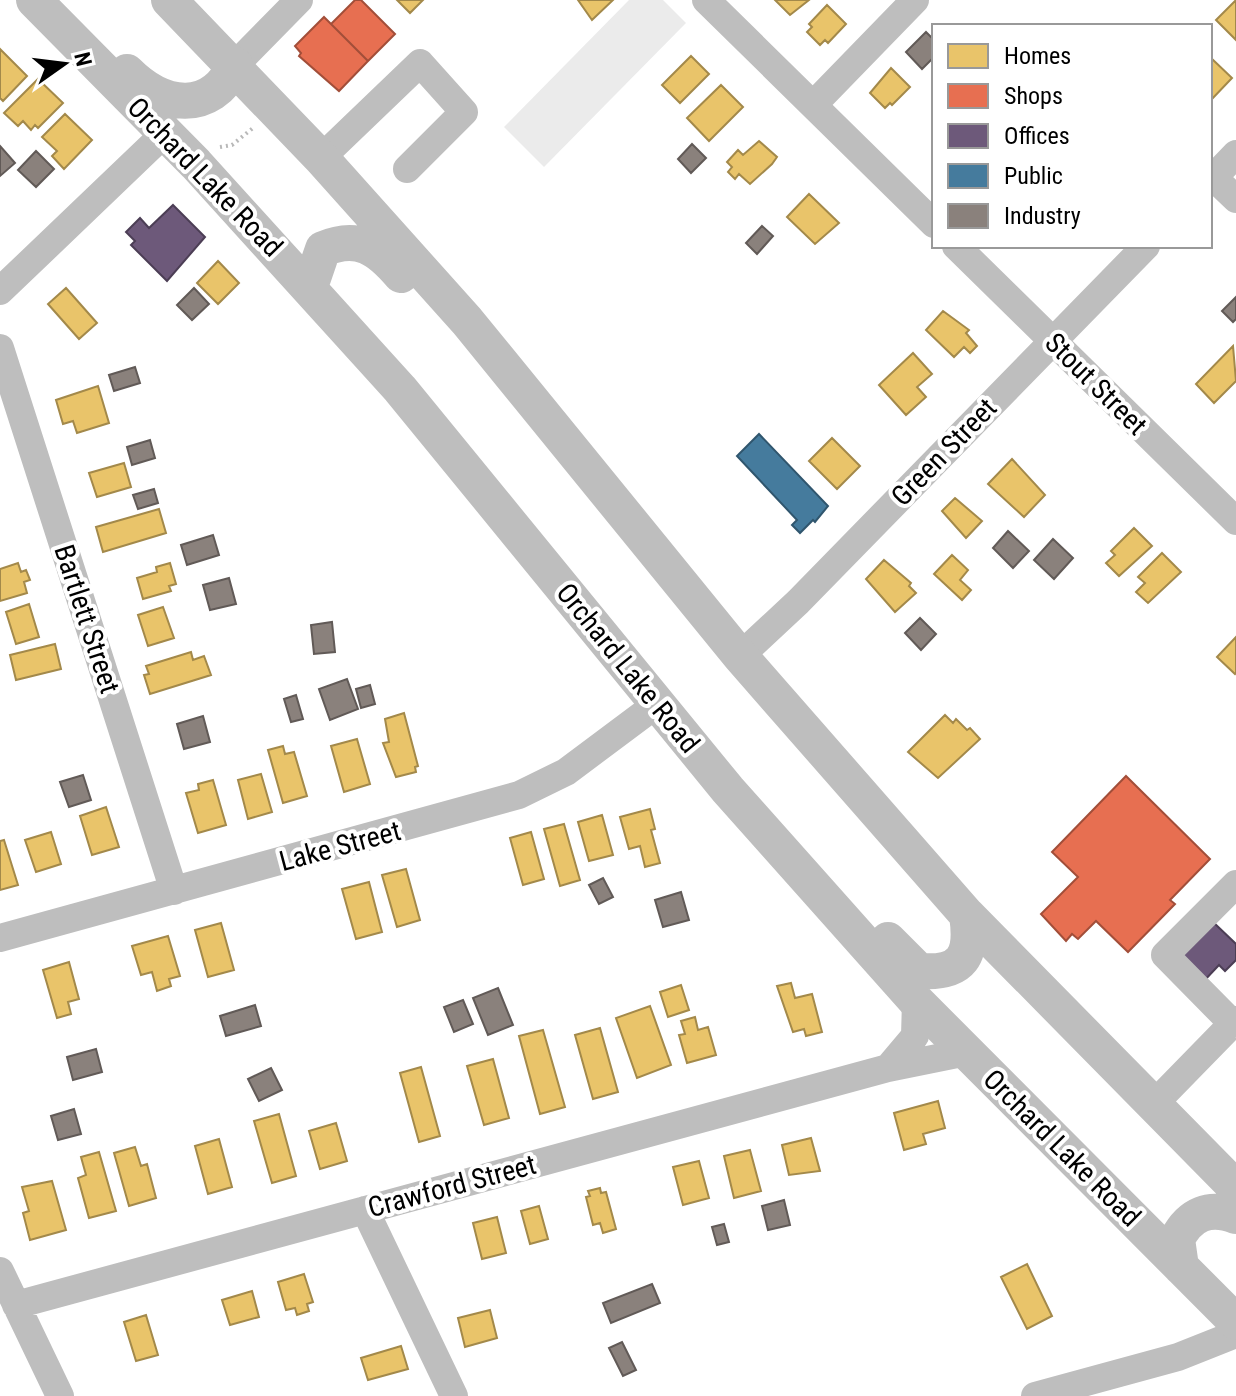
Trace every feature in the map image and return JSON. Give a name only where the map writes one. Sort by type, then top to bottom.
[{"type":"main road","name":"Orchard Lake Road","points":[[34,0],[310,287],[439,435],[728,790],[916,1001],[1236,1322]]},
{"type":"main road","points":[[55,0],[138,83],[160,95],[181,102],[210,95],[225,85],[235,65]]},
{"type":"main road","points":[[169,0],[235,65],[467,321],[587,464],[740,656],[967,915],[1236,1188]]},
{"type":"main road","points":[[310,287],[323,249],[339,243],[359,242],[382,252],[550,450],[587,464]]},
{"type":"main road","points":[[728,790],[755,793],[919,971],[940,972],[956,965],[966,955],[971,942],[967,915]]},
{"type":"main road","points":[[1181,1267],[1177,1239],[1192,1218],[1204,1212],[1236,1216]]},
{"type":"street","points":[[235,65],[299,0]]},
{"type":"street","points":[[706,0],[932,222]]},
{"type":"street","points":[[813,105],[915,0]]},
{"type":"street","points":[[321,158],[420,63],[464,112],[407,169]]},
{"type":"street","points":[[0,291],[165,133]]},
{"type":"street","points":[[1236,154],[1212,179],[1236,199]]},
{"type":"street","name":"Stout Street","points":[[958,248],[1236,521]]},
{"type":"street","name":"Green Street","points":[[740,656],[782,617],[1144,248]]},
{"type":"street","name":"Bartlett Street","points":[[0,348],[174,891]]},
{"type":"street","name":"Lake Street","points":[[0,938],[519,795],[566,772],[657,704]]},
{"type":"street","points":[[1153,1105],[1234,1022],[1165,955],[1236,884]]},
{"type":"street","points":[[888,1068],[912,1042],[916,1001]]},
{"type":"street","name":"Crawford Street","points":[[16,1305],[888,1068],[967,1052]]},
{"type":"street","points":[[365,1210],[454,1396]]},
{"type":"street","points":[[0,1271],[60,1396]]},
{"type":"street","points":[[1035,1396],[1178,1357],[1236,1334]]},
{"type":"path","points":[[212,148],[232,145],[264,119]]},
{"type":"shaded area","points":[[629,0],[663,0],[686,23],[544,167],[504,127]]},
{"type":"building: Homes","points":[[397,0],[423,0],[410,13]]},
{"type":"building: Homes","points":[[578,0],[613,0],[592,20]]},
{"type":"building: Homes","points":[[775,0],[809,0],[790,15]]},
{"type":"building: Homes","points":[[1236,0],[1236,40],[1216,20]]},
{"type":"building: Homes","points":[[827,5],[846,24],[828,43],[825,40],[820,45],[807,32],[812,27],[809,24]]},
{"type":"building: Homes","points":[[0,49],[27,76],[3,101],[0,98]]},
{"type":"building: Homes","points":[[691,56],[709,74],[680,103],[662,85]]},
{"type":"building: Homes","points":[[1212,59],[1232,78],[1212,99]]},
{"type":"building: Homes","points":[[891,68],[910,87],[885,108],[870,93]]},
{"type":"building: Homes","points":[[38,79],[63,103],[38,128],[35,125],[31,130],[23,121],[18,126],[4,113]]},
{"type":"building: Homes","points":[[721,85],[743,107],[709,141],[687,118]]},
{"type":"building: Homes","points":[[65,114],[92,140],[64,169],[52,156],[57,151],[42,137]]},
{"type":"building: Homes","points":[[759,141],[777,157],[750,184],[739,174],[735,179],[728,172],[732,167],[727,162],[738,150],[743,155]]},
{"type":"building: Homes","points":[[809,194],[839,223],[815,244],[787,217]]},
{"type":"building: Homes","points":[[218,261],[239,283],[218,304],[197,283]]},
{"type":"building: Homes","points":[[66,288],[97,323],[79,339],[48,304]]},
{"type":"building: Homes","points":[[943,311],[969,330],[966,333],[977,346],[970,353],[964,347],[954,357],[926,330]]},
{"type":"building: Homes","points":[[1233,346],[1236,381],[1214,403],[1196,384]]},
{"type":"building: Homes","points":[[913,353],[932,374],[917,387],[926,397],[906,415],[879,385]]},
{"type":"building: Homes","points":[[98,386],[109,423],[77,433],[73,421],[63,424],[56,400]]},
{"type":"building: Homes","points":[[832,438],[860,466],[837,489],[809,461]]},
{"type":"building: Homes","points":[[1012,459],[1045,495],[1024,517],[988,484]]},
{"type":"building: Homes","points":[[124,463],[131,487],[97,497],[89,473]]},
{"type":"building: Homes","points":[[955,498],[982,521],[966,538],[942,511]]},
{"type":"building: Homes","points":[[159,509],[166,533],[103,552],[96,527]]},
{"type":"building: Homes","points":[[1134,528],[1152,546],[1119,576],[1106,563],[1115,555],[1111,551]]},
{"type":"building: Homes","points":[[1162,553],[1181,572],[1148,603],[1136,592],[1145,583],[1138,577]]},
{"type":"building: Homes","points":[[952,555],[968,570],[960,580],[971,590],[962,600],[934,574]]},
{"type":"building: Homes","points":[[884,560],[911,583],[909,586],[916,593],[895,612],[866,579]]},
{"type":"building: Homes","points":[[18,563],[21,572],[26,570],[30,580],[24,582],[27,593],[0,601],[0,569]]},
{"type":"building: Homes","points":[[170,563],[176,584],[169,586],[171,591],[143,599],[137,578],[157,572],[156,567]]},
{"type":"building: Homes","points":[[29,604],[39,637],[16,644],[6,612]]},
{"type":"building: Homes","points":[[163,607],[174,638],[148,646],[138,615]]},
{"type":"building: Homes","points":[[1236,637],[1236,673],[1235,674],[1217,657]]},
{"type":"building: Homes","points":[[55,644],[61,669],[16,680],[10,655]]},
{"type":"building: Homes","points":[[191,652],[193,660],[204,656],[211,675],[150,694],[144,675],[149,674],[146,666]]},
{"type":"building: Homes","points":[[404,713],[418,766],[415,767],[416,772],[396,777],[383,743],[389,742],[385,719]]},
{"type":"building: Homes","points":[[945,715],[953,723],[956,719],[967,730],[970,728],[980,739],[938,778],[908,752]]},
{"type":"building: Homes","points":[[357,739],[370,784],[344,792],[331,746]]},
{"type":"building: Homes","points":[[283,746],[285,754],[294,752],[307,796],[283,803],[268,750]]},
{"type":"building: Homes","points":[[261,774],[272,812],[248,819],[238,780]]},
{"type":"building: Homes","points":[[213,780],[226,825],[198,833],[186,793],[199,790],[198,784]]},
{"type":"building: Homes","points":[[106,807],[119,847],[92,855],[80,816]]},
{"type":"building: Homes","points":[[650,809],[655,829],[651,830],[660,863],[645,867],[640,846],[629,849],[620,817]]},
{"type":"building: Homes","points":[[602,815],[613,855],[589,861],[578,822]]},
{"type":"building: Homes","points":[[564,824],[580,880],[560,886],[544,829]]},
{"type":"building: Homes","points":[[51,832],[61,864],[36,872],[25,840]]},
{"type":"building: Homes","points":[[531,832],[544,879],[523,885],[510,838]]},
{"type":"building: Homes","points":[[4,840],[18,885],[0,890],[0,841]]},
{"type":"building: Homes","points":[[406,869],[420,920],[397,927],[382,875]]},
{"type":"building: Homes","points":[[369,882],[382,932],[356,939],[342,889]]},
{"type":"building: Homes","points":[[221,923],[234,970],[208,977],[195,930]]},
{"type":"building: Homes","points":[[168,936],[180,976],[169,979],[171,986],[157,991],[152,972],[141,975],[132,946]]},
{"type":"building: Homes","points":[[69,962],[79,999],[68,1002],[71,1014],[57,1018],[43,970]]},
{"type":"building: Homes","points":[[791,983],[795,998],[812,994],[822,1032],[806,1036],[804,1029],[793,1032],[777,986]]},
{"type":"building: Homes","points":[[681,985],[689,1010],[668,1017],[660,992]]},
{"type":"building: Homes","points":[[650,1006],[671,1065],[637,1078],[616,1018]]},
{"type":"building: Homes","points":[[695,1017],[698,1030],[708,1027],[716,1055],[687,1063],[679,1035],[685,1034],[681,1021]]},
{"type":"building: Homes","points":[[600,1028],[618,1092],[593,1099],[575,1035]]},
{"type":"building: Homes","points":[[543,1030],[565,1107],[540,1114],[519,1036]]},
{"type":"building: Homes","points":[[493,1059],[509,1118],[484,1125],[467,1066]]},
{"type":"building: Homes","points":[[421,1067],[440,1136],[419,1142],[400,1073]]},
{"type":"building: Homes","points":[[938,1101],[945,1128],[923,1134],[926,1144],[904,1150],[894,1113]]},
{"type":"building: Homes","points":[[279,1114],[296,1176],[272,1183],[254,1121]]},
{"type":"building: Homes","points":[[336,1123],[347,1161],[320,1169],[309,1131]]},
{"type":"building: Homes","points":[[811,1138],[820,1171],[789,1175],[782,1145]]},
{"type":"building: Homes","points":[[219,1139],[232,1187],[208,1194],[195,1146]]},
{"type":"building: Homes","points":[[135,1147],[141,1166],[147,1164],[156,1198],[129,1206],[114,1153]]},
{"type":"building: Homes","points":[[750,1150],[761,1191],[734,1198],[724,1156]]},
{"type":"building: Homes","points":[[99,1152],[116,1211],[89,1218],[78,1178],[86,1175],[81,1157]]},
{"type":"building: Homes","points":[[699,1161],[709,1198],[683,1205],[673,1167]]},
{"type":"building: Homes","points":[[52,1181],[66,1230],[30,1240],[23,1213],[29,1211],[22,1187]]},
{"type":"building: Homes","points":[[600,1188],[601,1193],[606,1192],[616,1229],[603,1233],[600,1223],[593,1225],[586,1197],[590,1196],[588,1191]]},
{"type":"building: Homes","points":[[539,1206],[548,1239],[530,1244],[521,1211]]},
{"type":"building: Homes","points":[[497,1217],[506,1253],[482,1259],[473,1223]]},
{"type":"building: Homes","points":[[1027,1264],[1052,1316],[1027,1329],[1001,1277]]},
{"type":"building: Homes","points":[[304,1274],[313,1302],[307,1304],[309,1311],[297,1315],[295,1308],[286,1310],[278,1282]]},
{"type":"building: Homes","points":[[252,1291],[259,1317],[230,1325],[222,1300]]},
{"type":"building: Homes","points":[[490,1310],[497,1338],[465,1347],[458,1318]]},
{"type":"building: Homes","points":[[146,1315],[158,1355],[136,1361],[124,1322]]},
{"type":"building: Homes","points":[[401,1346],[408,1369],[368,1380],[361,1358]]},
{"type":"building: Shops","points":[[355,0],[361,0],[395,34],[368,61],[331,24]]},
{"type":"building: Shops","points":[[324,17],[368,61],[339,91],[299,56],[301,53],[295,46]]},
{"type":"building: Shops","points":[[1126,776],[1210,859],[1170,900],[1175,904],[1128,952],[1096,921],[1078,939],[1072,934],[1066,941],[1041,914],[1078,877],[1052,852]]},
{"type":"building: Offices","points":[[173,205],[205,237],[167,281],[131,245],[135,241],[126,232],[140,218],[149,228]]},
{"type":"building: Offices","points":[[1212,921],[1236,944],[1236,960],[1225,971],[1219,965],[1202,983],[1176,958]]},
{"type":"building: Public","points":[[759,434],[828,506],[815,522],[813,520],[800,533],[792,525],[797,520],[737,456]]},
{"type":"building: Industry","points":[[926,32],[932,38],[932,59],[922,69],[906,52]]},
{"type":"building: Industry","points":[[692,144],[706,158],[691,173],[678,159]]},
{"type":"building: Industry","points":[[0,146],[15,163],[0,176]]},
{"type":"building: Industry","points":[[36,151],[54,169],[36,187],[18,170]]},
{"type":"building: Industry","points":[[762,226],[773,236],[757,254],[746,243]]},
{"type":"building: Industry","points":[[194,288],[209,304],[192,320],[177,305]]},
{"type":"building: Industry","points":[[1236,297],[1236,319],[1233,322],[1222,311]]},
{"type":"building: Industry","points":[[135,367],[140,383],[114,391],[109,375]]},
{"type":"building: Industry","points":[[150,440],[155,458],[132,465],[127,447]]},
{"type":"building: Industry","points":[[154,489],[158,503],[138,509],[133,495]]},
{"type":"building: Industry","points":[[1008,531],[1029,551],[1013,568],[993,548]]},
{"type":"building: Industry","points":[[213,535],[219,555],[187,565],[181,545]]},
{"type":"building: Industry","points":[[1053,539],[1073,558],[1054,579],[1034,560]]},
{"type":"building: Industry","points":[[229,578],[236,604],[210,610],[203,585]]},
{"type":"building: Industry","points":[[920,618],[936,634],[921,650],[905,633]]},
{"type":"building: Industry","points":[[332,622],[335,652],[314,654],[311,625]]},
{"type":"building: Industry","points":[[347,679],[358,709],[330,720],[319,689]]},
{"type":"building: Industry","points":[[370,685],[375,704],[361,708],[356,689]]},
{"type":"building: Industry","points":[[296,695],[303,719],[291,722],[284,699]]},
{"type":"building: Industry","points":[[203,716],[210,742],[184,749],[177,724]]},
{"type":"building: Industry","points":[[83,775],[91,800],[69,807],[60,782]]},
{"type":"building: Industry","points":[[603,878],[613,897],[599,904],[589,885]]},
{"type":"building: Industry","points":[[681,892],[689,920],[663,927],[655,900]]},
{"type":"building: Industry","points":[[498,988],[513,1025],[488,1035],[473,998]]},
{"type":"building: Industry","points":[[463,1000],[473,1024],[454,1032],[444,1007]]},
{"type":"building: Industry","points":[[255,1005],[261,1026],[226,1036],[220,1016]]},
{"type":"building: Industry","points":[[96,1049],[102,1072],[73,1080],[67,1057]]},
{"type":"building: Industry","points":[[271,1068],[282,1090],[259,1101],[248,1079]]},
{"type":"building: Industry","points":[[74,1109],[81,1134],[58,1140],[51,1116]]},
{"type":"building: Industry","points":[[784,1200],[790,1225],[768,1230],[762,1206]]},
{"type":"building: Industry","points":[[724,1224],[729,1242],[717,1245],[712,1227]]},
{"type":"building: Industry","points":[[652,1284],[660,1303],[611,1323],[603,1303]]},
{"type":"building: Industry","points":[[622,1342],[636,1370],[623,1376],[609,1348]]}]
